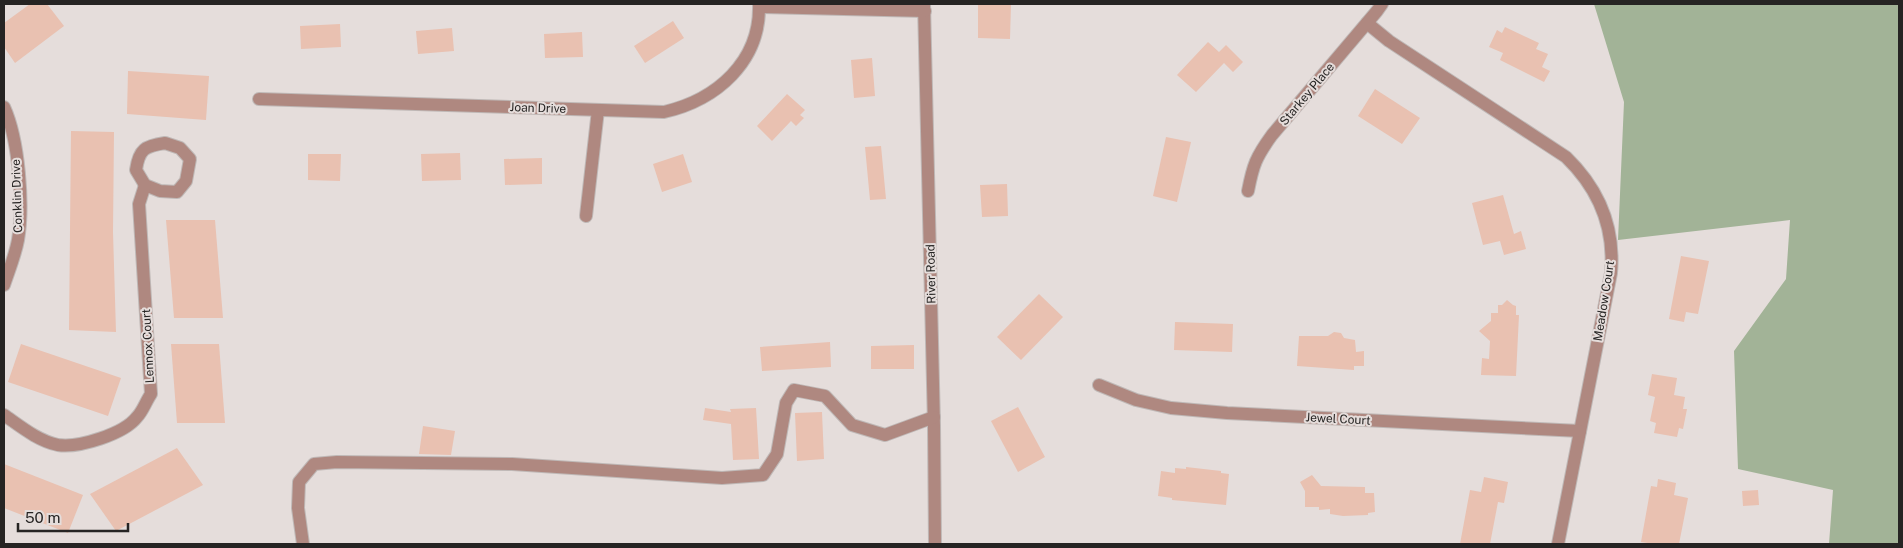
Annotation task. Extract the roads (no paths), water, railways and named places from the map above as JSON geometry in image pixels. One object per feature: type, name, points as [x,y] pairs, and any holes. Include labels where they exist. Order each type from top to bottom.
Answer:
[{"type":"street","name":"Starkey Place","points":[[1248,191],[1252,166],[1260,152],[1382,4]]},
{"type":"street","points":[[760,6],[924,7]]},
{"type":"street","name":"Joan Drive","points":[[259,99],[664,112],[683,108],[702,100],[718,88],[739,67],[749,50],[756,31],[760,6]]},
{"type":"street","name":"River Road","points":[[924,7],[934,417],[935,544]]},
{"type":"street","name":"Meadow Court","points":[[1367,23],[1389,41],[1566,157],[1587,178],[1597,196],[1608,224],[1612,264],[1558,544]]},
{"type":"street","name":"Conklin Drive","points":[[4,107],[14,139],[19,179],[20,219],[14,258],[4,285]]},
{"type":"street","points":[[586,216],[598,110]]},
{"type":"street","points":[[165,144],[180,148],[190,159],[186,181],[177,192],[160,191],[145,185],[136,170],[138,157],[149,146],[165,144]]},
{"type":"street","name":"Lennox Court","points":[[4,415],[37,437],[58,445],[83,445],[111,434],[136,418],[151,394],[150,356],[139,220],[139,204],[145,185]]},
{"type":"street","name":"Jewel Court","points":[[1099,385],[1145,402],[1171,408],[1209,412],[1580,431]]},
{"type":"street","points":[[303,544],[298,508],[299,482],[314,464],[337,462],[512,464],[722,478],[763,475],[776,454],[786,404],[794,390],[825,396],[852,425],[885,435],[917,425],[934,417]]}]
